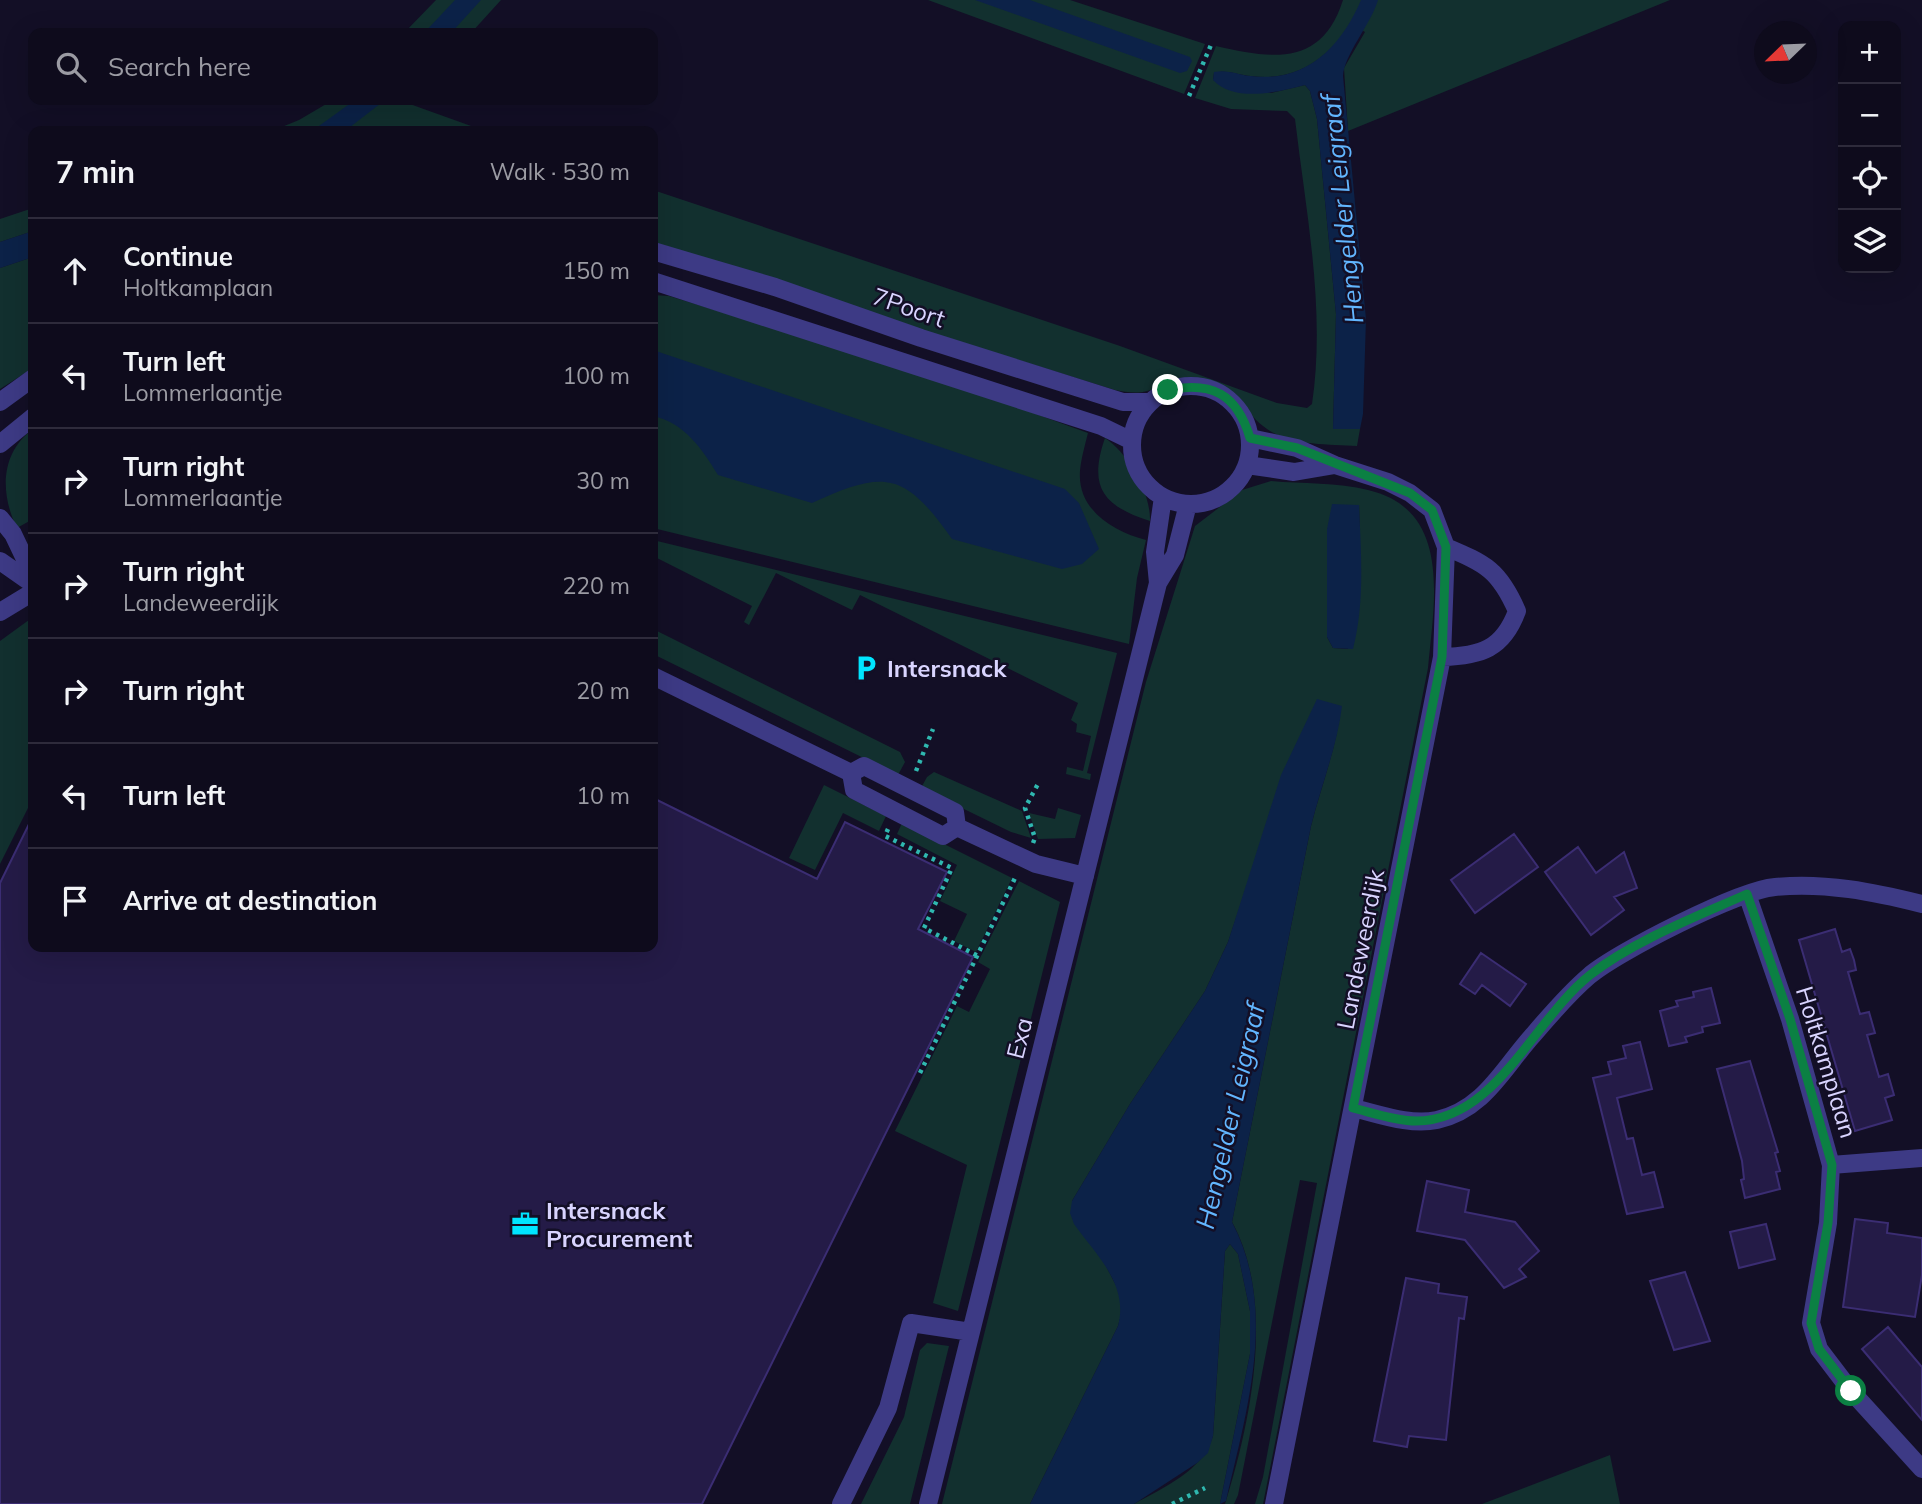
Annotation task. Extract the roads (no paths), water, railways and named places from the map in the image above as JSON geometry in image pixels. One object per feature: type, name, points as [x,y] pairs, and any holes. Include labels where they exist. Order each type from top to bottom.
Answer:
[{"type":"street","name":"7Poort","points":[[658,252],[775,286],[921,338],[1123,402],[1150,402]]},
{"type":"street","points":[[658,283],[1101,426],[1132,441]]},
{"type":"street","points":[[0,402],[28,382]]},
{"type":"street","points":[[1189,386],[1211,389],[1230,400],[1244,417],[1250,438],[1247,465],[1238,482],[1224,495],[1207,502],[1188,505],[1163,497],[1145,483],[1135,463],[1132,441],[1141,414],[1150,402],[1168,390],[1189,386]]},
{"type":"street","points":[[0,444],[28,421]]},
{"type":"street","name":"Landeweerdijk","points":[[1250,438],[1297,448],[1410,493],[1432,510],[1446,547],[1442,657],[1274,1504]]},
{"type":"street","name":"Landeweerdijk","points":[[1247,465],[1294,472],[1335,465]]},
{"type":"street","points":[[1158,583],[1154,552],[1163,497]]},
{"type":"street","points":[[1158,583],[1175,555],[1188,505]]},
{"type":"street","points":[[0,518],[13,534],[28,566]]},
{"type":"street","points":[[1442,657],[1471,656],[1497,644],[1511,628],[1517,611],[1505,584],[1486,564],[1446,547]]},
{"type":"street","points":[[0,561],[28,581]]},
{"type":"street","name":"Exa","points":[[928,1504],[1158,583]]},
{"type":"street","points":[[0,612],[28,595]]},
{"type":"street","points":[[658,678],[851,774]]},
{"type":"street","points":[[851,774],[864,766],[955,813],[957,827]]},
{"type":"street","points":[[851,774],[854,790],[943,836],[957,827]]},
{"type":"street","points":[[957,827],[1025,859],[1085,876]]},
{"type":"street","points":[[1353,1108],[1413,1122],[1436,1120],[1466,1108],[1490,1091],[1532,1035],[1590,975],[1663,932],[1747,894],[1772,887],[1815,884],[1886,895],[1922,904]]},
{"type":"street","name":"Holtkamplaan","points":[[1747,894],[1794,1032],[1832,1165],[1828,1223],[1811,1323],[1819,1349],[1851,1391],[1922,1469]]},
{"type":"street","points":[[1832,1165],[1922,1158]]},
{"type":"street","points":[[841,1504],[888,1408],[911,1323],[971,1332]]},
{"type":"water","points":[[455,0],[481,0],[456,28],[429,28]]},
{"type":"water","points":[[975,0],[1030,0],[1190,57],[1192,61],[1187,71],[1180,73]]},
{"type":"water","name":"Hengelder Leigraaf","points":[[1361,0],[1378,0],[1348,59],[1343,76],[1366,319],[1363,414],[1360,429],[1333,429],[1336,314],[1317,119],[1310,91],[1305,85],[1270,93],[1244,94],[1222,87],[1213,80],[1214,72],[1219,71],[1271,77],[1289,74],[1305,67],[1332,47],[1353,17]]},
{"type":"water","points":[[348,105],[379,105],[351,126],[319,126]]},
{"type":"water","points":[[28,233],[28,259],[0,268],[0,242]]},
{"type":"water","points":[[658,352],[1065,489],[1079,503],[1099,549],[1082,564],[1062,569],[952,539],[921,500],[892,483],[858,485],[812,503],[718,475],[692,438],[658,417]]},
{"type":"water","points":[[1332,504],[1359,505],[1361,595],[1353,649],[1333,648],[1327,637],[1327,529]]},
{"type":"water","name":"Hengelder Leigraaf","points":[[1317,699],[1342,706],[1333,751],[1311,826],[1232,1222],[1246,1255],[1256,1325],[1249,1395],[1226,1501],[1220,1504],[1250,1354],[1250,1311],[1238,1254],[1230,1244],[1225,1251],[1213,1436],[1208,1453],[1134,1504],[1030,1504],[1118,1326],[1119,1297],[1115,1284],[1074,1224],[1070,1213],[1072,1201],[1130,1104],[1205,991],[1228,942],[1281,775]]},
{"type":"place","name":"Intersnack","points":[[866,668]]},
{"type":"place","name":"Intersnack Procurement","points":[[525,1224]]}]
